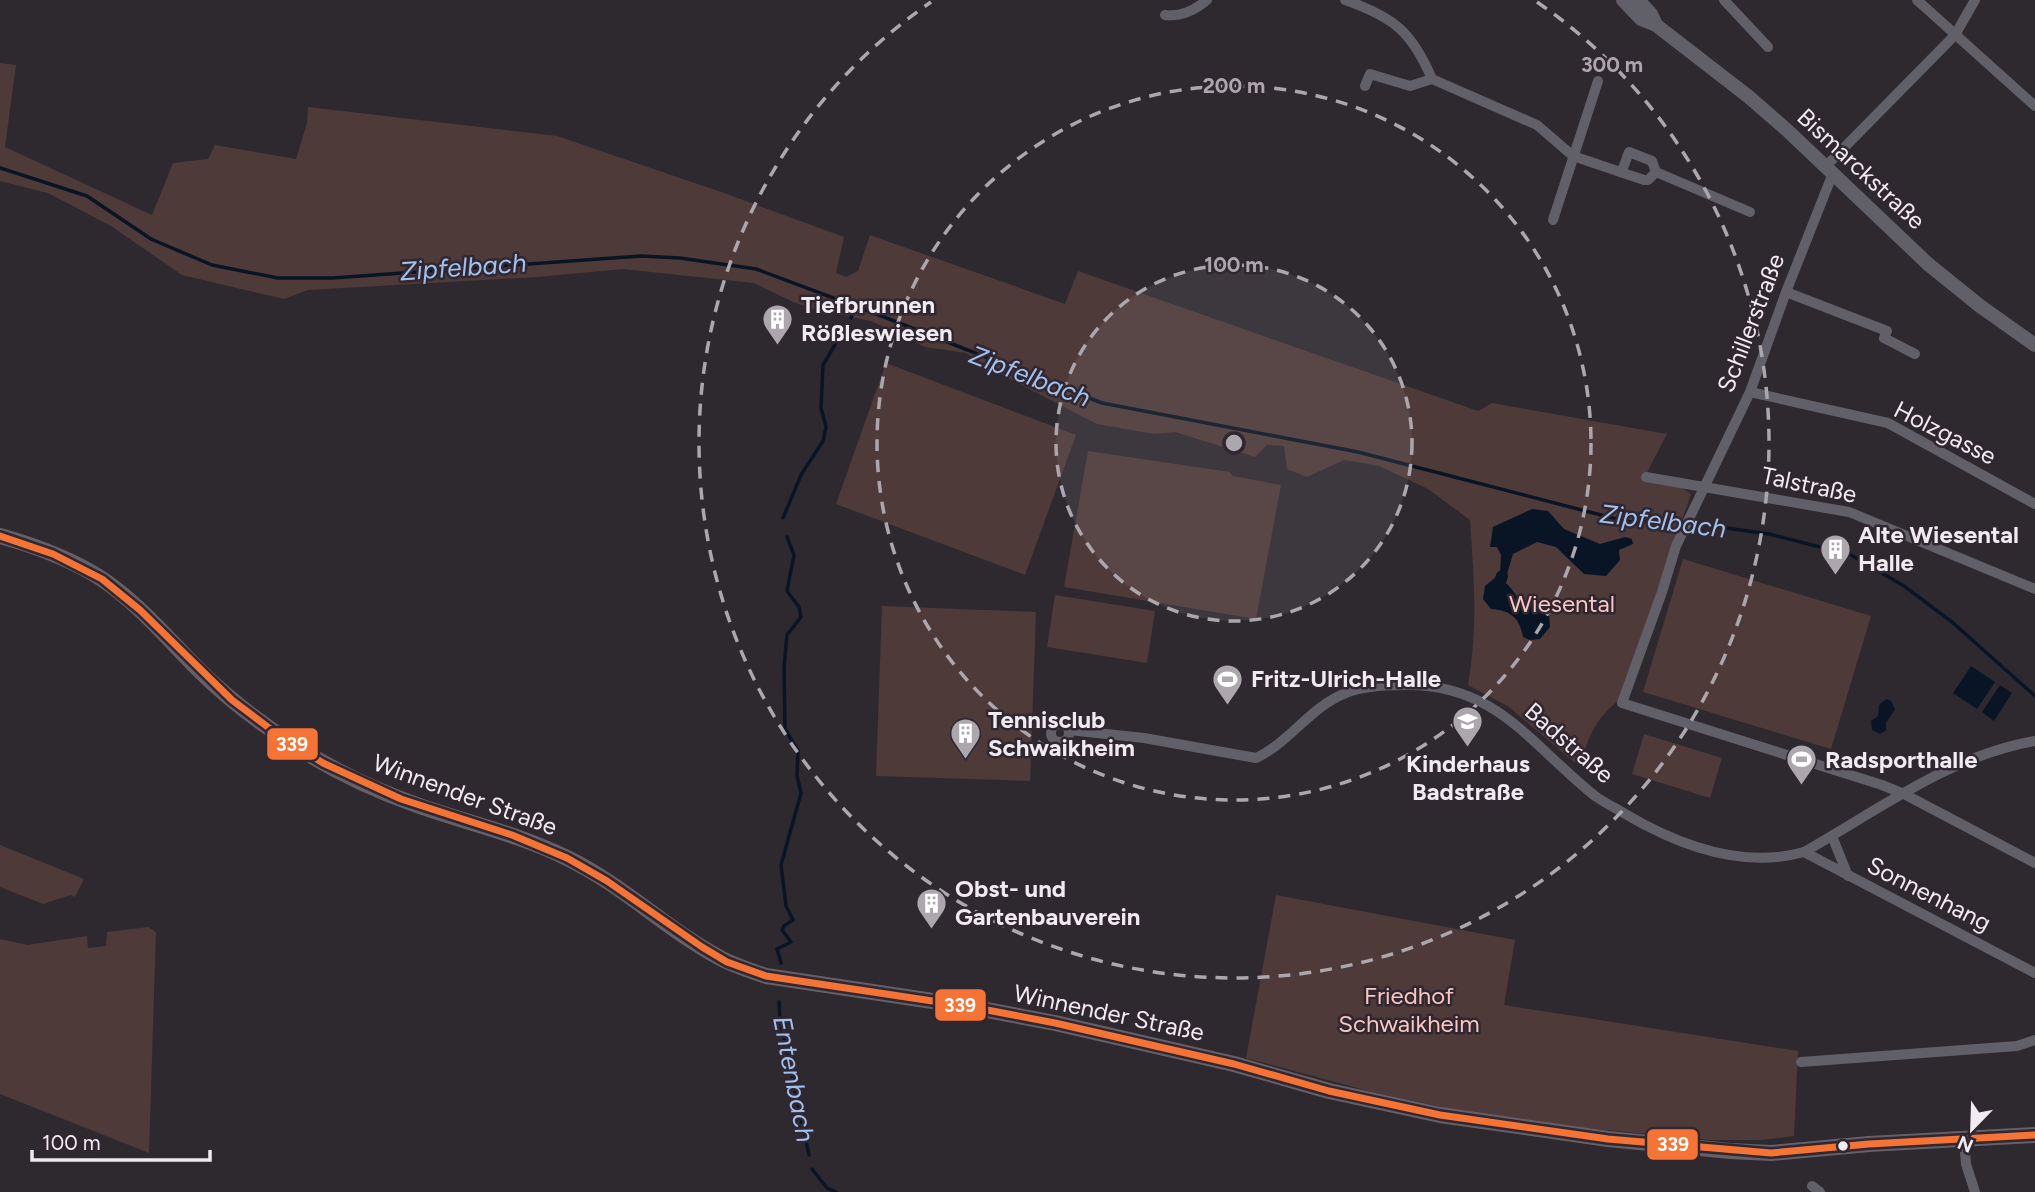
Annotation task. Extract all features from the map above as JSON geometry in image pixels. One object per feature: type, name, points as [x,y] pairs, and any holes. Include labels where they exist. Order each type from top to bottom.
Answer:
[{"type":"main road","name":"Winnender Straße","points":[[0,536],[51,552],[102,579],[142,611],[198,670],[232,699],[324,763],[415,805],[515,836],[570,859],[623,891],[703,948],[739,967],[766,976],[966,1006],[1045,1021],[1234,1064],[1329,1091],[1440,1115],[1608,1139],[1771,1153],[1964,1138],[2035,1136]]},
{"type":"street","points":[[1165,15],[1176,17],[1195,10],[1207,0]]},
{"type":"street","points":[[1345,0],[1373,9],[1406,32],[1422,54],[1432,79]]},
{"type":"street","name":"Bismarckstraße","points":[[1623,0],[1642,19],[1656,25],[1749,97],[1928,264],[1980,306],[2035,345]]},
{"type":"street","name":"Bismarckstraße","points":[[1638,0],[1651,13],[1656,25]]},
{"type":"street","points":[[1724,0],[1768,47]]},
{"type":"street","points":[[1917,0],[2035,106]]},
{"type":"street","name":"Schillerstraße","points":[[1904,794],[1869,780],[1622,703],[1676,546],[1750,392],[1829,169],[1955,35],[1975,0]]},
{"type":"street","points":[[1365,86],[1370,74],[1410,86],[1432,79],[1537,125],[1573,156],[1648,180],[1656,172]]},
{"type":"street","points":[[1553,220],[1598,81]]},
{"type":"street","points":[[1622,172],[1629,152],[1652,161],[1656,172],[1750,212]]},
{"type":"street","points":[[1786,292],[1886,331],[1884,338],[1915,354]]},
{"type":"street","name":"Holzgasse","points":[[1750,392],[1888,423],[2035,504]]},
{"type":"street","name":"Talstraße","points":[[1646,477],[1849,512],[2035,589]]},
{"type":"street","name":"Badstraße","points":[[1069,730],[1144,738],[1256,758],[1267,753],[1315,713],[1346,693],[1385,685],[1424,684],[1447,688],[1486,703],[1504,715],[1596,796],[1644,825],[1678,841],[1711,852],[1783,858],[1804,852],[1937,776],[1989,753],[2035,741]]},
{"type":"street","points":[[1904,794],[2035,863]]},
{"type":"street","points":[[1832,836],[1847,876]]},
{"type":"street","name":"Sonnenhang","points":[[1804,852],[2035,973]]},
{"type":"street","points":[[1801,1062],[2017,1046],[2035,1040]]},
{"type":"street","points":[[1964,1138],[1966,1164],[1975,1192]]},
{"type":"green space","name":"Wiesental","points":[[0,63],[16,65],[5,147],[152,215],[173,163],[208,159],[215,145],[296,159],[307,123],[308,107],[557,136],[844,237],[836,273],[846,277],[858,271],[870,235],[1065,304],[1078,271],[1478,411],[1492,403],[1667,434],[1643,480],[1680,487],[1691,494],[1621,698],[1596,726],[1582,760],[1574,762],[1509,707],[1468,685],[1474,622],[1470,520],[1428,489],[1379,466],[1344,460],[1307,477],[1287,469],[1284,446],[1267,445],[1255,457],[1175,432],[1154,434],[1097,424],[992,370],[966,353],[925,347],[871,321],[814,309],[754,283],[623,269],[538,277],[308,290],[284,299],[182,275],[111,226],[48,193],[0,181]]},
{"type":"green space","points":[[886,363],[1076,435],[1025,575],[836,504]]},
{"type":"green space","points":[[1088,451],[1230,472],[1233,476],[1281,485],[1256,619],[1064,587]]},
{"type":"green space","points":[[1683,559],[1871,616],[1831,749],[1643,692]]},
{"type":"green space","points":[[1055,595],[1155,611],[1147,663],[1047,647]]},
{"type":"green space","points":[[882,606],[1036,612],[1030,781],[876,776]]},
{"type":"green space","points":[[1644,734],[1722,758],[1710,798],[1632,774]]},
{"type":"green space","points":[[0,845],[84,879],[75,897],[71,895],[43,904],[0,887]]},
{"type":"green space","name":"Friedhof Schwaikheim","points":[[1276,895],[1515,940],[1504,1005],[1798,1051],[1794,1136],[1762,1140],[1709,1140],[1504,1120],[1376,1093],[1246,1058]]},
{"type":"green space","points":[[148,927],[156,932],[149,1153],[0,1094],[0,939],[27,945],[87,936],[88,948],[106,946],[107,932]]},
{"type":"water","points":[[1532,509],[1548,511],[1564,529],[1600,544],[1625,537],[1632,539],[1633,544],[1619,550],[1620,560],[1606,576],[1584,574],[1556,547],[1537,542],[1513,554],[1506,577],[1500,574],[1501,555],[1497,547],[1490,547],[1493,527]]},
{"type":"water","points":[[1496,577],[1504,581],[1525,603],[1543,607],[1549,615],[1550,627],[1540,639],[1530,640],[1523,637],[1513,616],[1491,609],[1483,599],[1485,586]]},
{"type":"water","points":[[1971,666],[1995,682],[1977,709],[1953,693]]},
{"type":"water","points":[[2000,685],[2012,693],[1994,721],[1982,712]]},
{"type":"water","points":[[1886,699],[1891,701],[1895,709],[1886,723],[1886,730],[1880,734],[1872,730],[1871,721],[1878,716],[1879,705]]},
{"type":"waterway","name":"Zipfelbach","points":[[0,168],[87,196],[151,239],[212,265],[278,278],[333,278],[641,256],[680,258],[756,269],[1102,403],[1358,452],[1628,522],[1670,520],[1769,534],[1851,555],[1904,586],[1952,622],[2035,696]]},
{"type":"waterway","name":"Entenbach","points":[[851,318],[854,307]]},
{"type":"waterway","name":"Entenbach","points":[[783,518],[801,475],[823,441],[826,427],[821,408],[823,365],[839,338],[847,331]]},
{"type":"waterway","name":"Entenbach","points":[[781,963],[777,949],[791,942],[782,930],[793,920],[786,906],[781,865],[801,793],[797,776],[798,751],[785,729],[784,667],[787,635],[801,617],[799,607],[787,591],[794,555],[787,537]]},
{"type":"waterway","name":"Entenbach","points":[[779,1002],[780,1020],[809,1155]]},
{"type":"waterway","name":"Entenbach","points":[[812,1169],[827,1188],[836,1192]]},
{"type":"transit line","name":"339","points":[[0,536],[53,554],[102,579],[140,610],[232,700],[281,737],[323,763],[401,799],[512,835],[567,858],[607,881],[727,962],[766,976],[966,1006],[1055,1023],[1234,1064],[1329,1091],[1440,1115],[1608,1139],[1771,1153],[1869,1144],[2035,1135]]},
{"type":"place","name":"Tiefbrunnen Rößleswiesen","points":[[778,346]]},
{"type":"place","name":"Alte Wiesental Halle","points":[[1835,576]]},
{"type":"place","name":"Fritz-Ulrich-Halle","points":[[1228,706]]},
{"type":"place","name":"Kinderhaus Badstraße","points":[[1468,749]]},
{"type":"place","name":"Tennisclub Schwaikheim","points":[[965,761]]},
{"type":"place","name":"Radsporthalle","points":[[1802,787]]},
{"type":"place","name":"Obst- und Gartenbauverein","points":[[932,930]]}]
